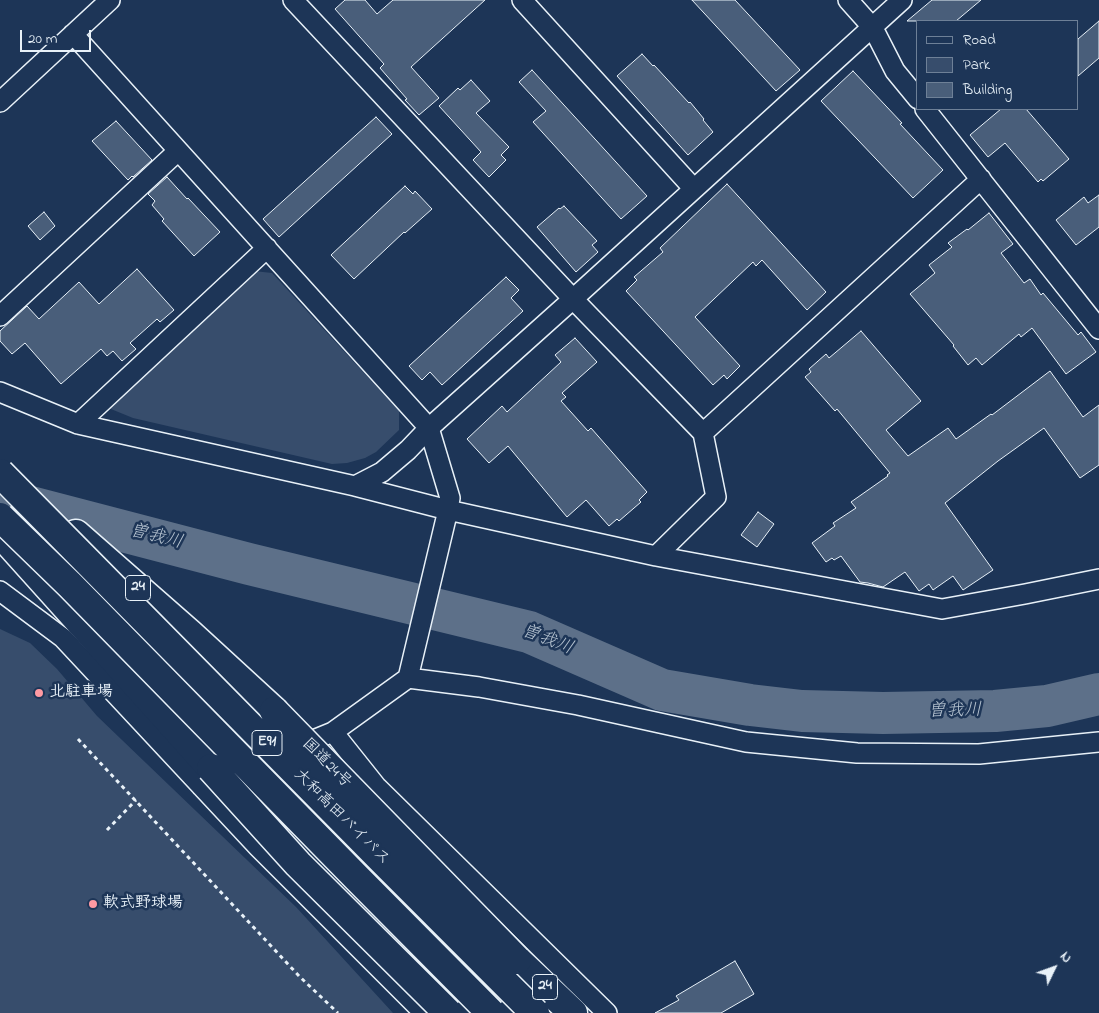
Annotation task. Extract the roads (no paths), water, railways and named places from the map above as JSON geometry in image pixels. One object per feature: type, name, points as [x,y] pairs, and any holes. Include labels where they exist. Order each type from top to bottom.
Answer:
[{"type":"highway","name":"国道24号","points":[[0,467],[274,710],[517,960],[573,1013]]},
{"type":"highway","name":"大和高田バイパス","points":[[0,473],[535,1013]]},
{"type":"highway","name":"大和高田バイパス","points":[[0,517],[491,1013]]},
{"type":"highway","points":[[0,532],[298,864],[448,1013]]},
{"type":"street","points":[[0,102],[110,0]]},
{"type":"street","points":[[293,0],[574,299],[704,433],[716,497],[656,556]]},
{"type":"street","points":[[522,0],[694,189]]},
{"type":"street","points":[[848,0],[873,28],[895,71],[916,97]]},
{"type":"street","points":[[355,486],[382,472],[408,450],[429,428],[574,299],[902,0]]},
{"type":"street","points":[[73,34],[429,428],[450,498],[409,673],[333,732],[201,786]]},
{"type":"street","points":[[926,110],[1099,329]]},
{"type":"street","points":[[0,316],[178,151]]},
{"type":"street","points":[[704,433],[981,179]]},
{"type":"street","points":[[78,424],[267,248]]},
{"type":"street","points":[[0,392],[78,424],[355,486],[446,517],[942,609],[1099,579]]},
{"type":"street","points":[[0,591],[63,638],[258,847],[424,1013]]},
{"type":"street","points":[[409,673],[479,688],[578,705],[746,742],[857,753],[979,754],[1099,742]]},
{"type":"street","points":[[333,732],[376,786],[607,1013]]},
{"type":"waterway","name":"曽我川","points":[[0,499],[249,564],[529,632],[662,690],[750,705],[802,711],[883,713],[995,711],[1047,706],[1099,694]]},
{"type":"place","name":"北駐車場","points":[[39,693]]},
{"type":"place","name":"軟式野球場","points":[[93,904]]}]
